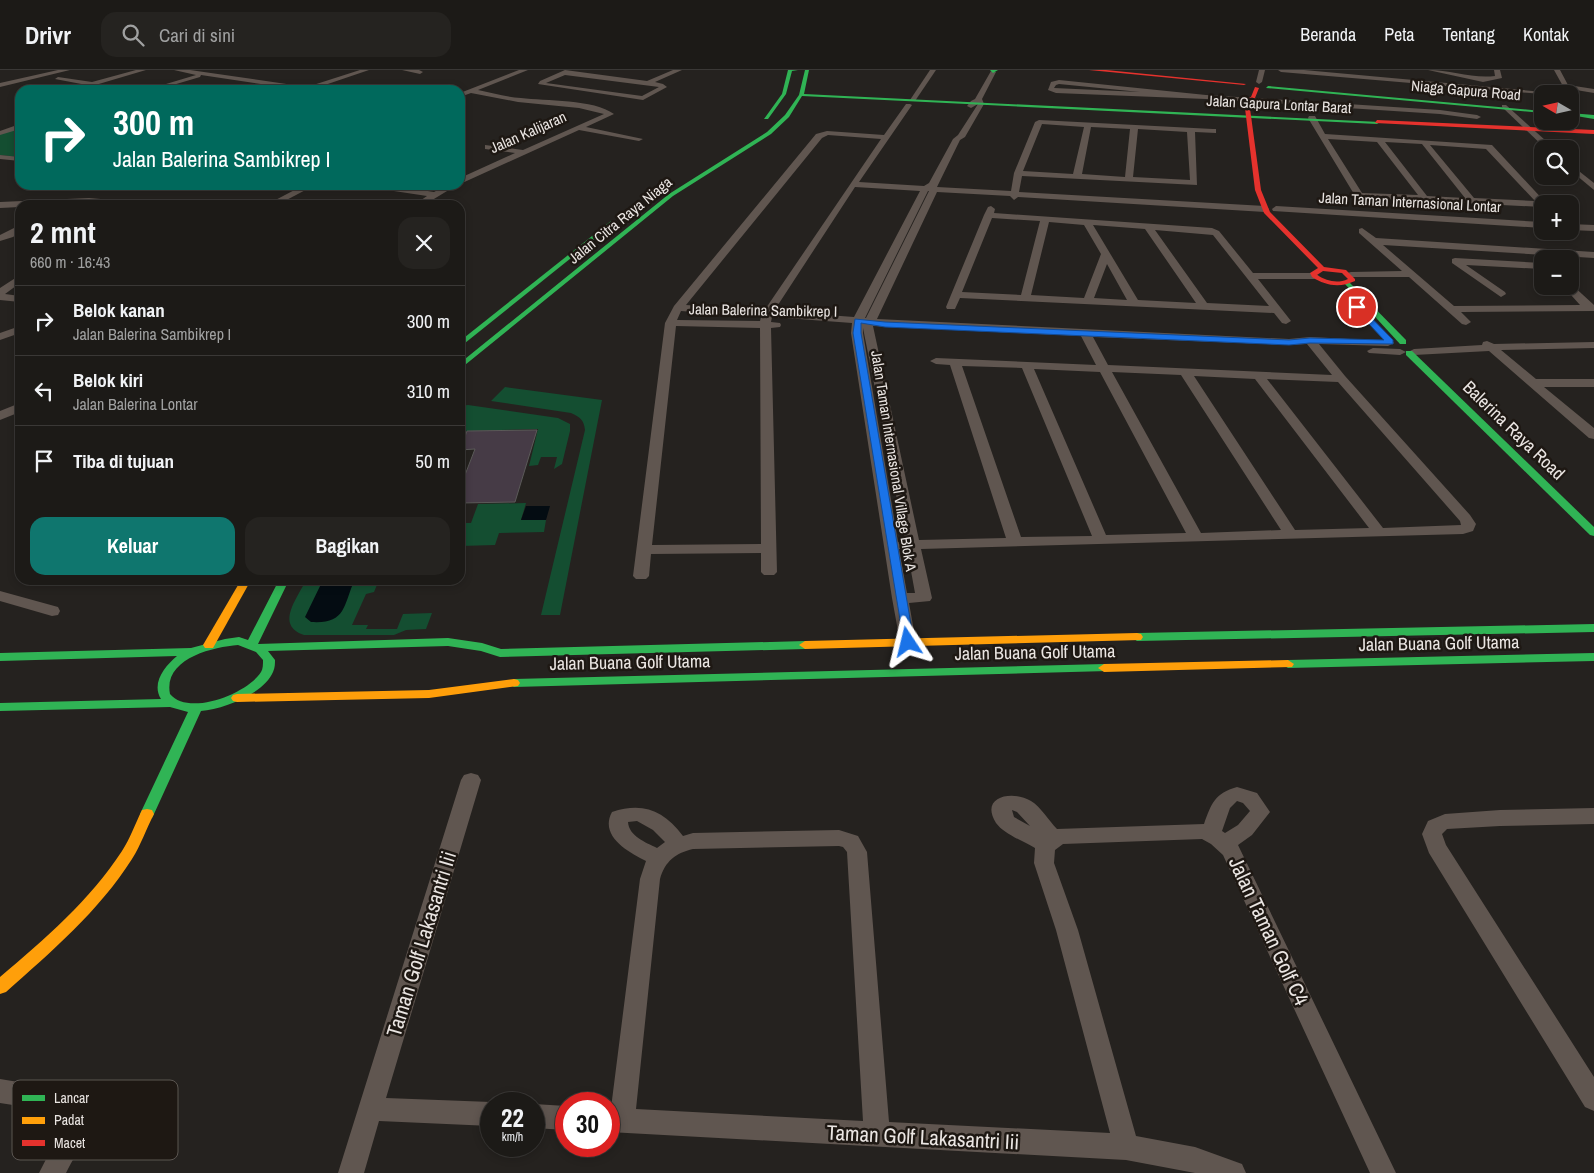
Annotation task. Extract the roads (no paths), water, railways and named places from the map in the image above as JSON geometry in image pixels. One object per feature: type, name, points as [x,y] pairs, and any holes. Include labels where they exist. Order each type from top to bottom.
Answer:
[{"type":"street","points":[[1,85],[64,70]]},
{"type":"street","points":[[88,85],[143,70]]},
{"type":"street","points":[[177,70],[276,85]]},
{"type":"street","points":[[166,85],[220,70]]},
{"type":"street","points":[[322,85],[366,70]]},
{"type":"street","points":[[404,70],[420,72]]},
{"type":"street","points":[[465,93],[525,70]]},
{"type":"street","points":[[648,83],[680,70]]},
{"type":"street","points":[[790,70],[796,70]]},
{"type":"street","name":"Jalan Citra Raya Niaga","points":[[660,188],[752,131],[778,104],[784,94],[790,70]]},
{"type":"street","name":"Jalan Citra Raya Niaga","points":[[465,363],[552,293],[645,214],[671,195],[769,133],[787,116],[801,95],[806,70]]},
{"type":"street","points":[[769,572],[766,320],[852,184],[933,70]]},
{"type":"street","points":[[1090,70],[1244,83]]},
{"type":"street","points":[[1112,70],[1244,83]]},
{"type":"street","points":[[1262,70],[1254,116],[1258,190],[1323,271]]},
{"type":"street","points":[[1281,70],[1534,92]]},
{"type":"street","points":[[1431,70],[1489,80],[1499,78],[1497,70]]},
{"type":"street","points":[[1556,70],[1566,87],[1594,91]]},
{"type":"street","points":[[567,71],[664,87],[643,98],[540,84],[567,71]]},
{"type":"street","points":[[863,323],[930,188],[957,139],[962,137],[974,102],[994,71]]},
{"type":"street","points":[[608,78],[621,73]]},
{"type":"street","points":[[57,82],[68,85]]},
{"type":"street","name":"Niaga Gapura Road","points":[[1244,83],[1258,91],[1534,110]]},
{"type":"street","points":[[1,85],[15,88]]},
{"type":"street","points":[[1047,90],[1206,97],[1258,91],[1477,117]]},
{"type":"street","points":[[471,91],[518,100],[590,109],[610,114]]},
{"type":"street","name":"Jalan Gapura Lontar Barat","points":[[801,95],[910,103],[974,102],[1594,133]]},
{"type":"street","points":[[1579,95],[1594,96]]},
{"type":"street","points":[[1505,107],[1541,140]]},
{"type":"street","name":"Jalan Kalijaran","points":[[465,178],[610,114]]},
{"type":"street","points":[[1579,114],[1594,116]]},
{"type":"street","points":[[1254,116],[1264,145]]},
{"type":"street","points":[[1313,119],[1371,215]]},
{"type":"street","points":[[1014,195],[1018,173],[1038,123],[1213,131]]},
{"type":"street","points":[[1077,176],[1088,124]]},
{"type":"street","points":[[1129,179],[1134,127]]},
{"type":"street","points":[[0,132],[15,128]]},
{"type":"street","points":[[578,128],[639,139]]},
{"type":"street","points":[[1018,173],[1194,183],[1192,130]]},
{"type":"street","points":[[752,131],[769,133]]},
{"type":"street","points":[[641,576],[670,323],[678,308],[819,136],[831,133],[885,137]]},
{"type":"street","points":[[1323,136],[1487,146],[1534,195]]},
{"type":"street","points":[[1379,139],[1424,198]]},
{"type":"street","points":[[1424,142],[1472,201]]},
{"type":"street","points":[[488,147],[522,152]]},
{"type":"street","points":[[0,157],[15,158]]},
{"type":"street","points":[[1579,174],[1594,187]]},
{"type":"street","name":"Jalan Taman Internasional Lontar","points":[[852,184],[1195,206],[1272,206],[1423,220]]},
{"type":"street","points":[[1192,188],[1195,206]]},
{"type":"street","points":[[280,200],[301,190]]},
{"type":"street","points":[[404,190],[435,195]]},
{"type":"street","points":[[426,200],[444,190]]},
{"type":"street","points":[[1258,190],[1272,206]]},
{"type":"street","points":[[1358,194],[1534,204]]},
{"type":"street","points":[[0,205],[15,204]]},
{"type":"street","name":"Jalan Taman Internasional Lontar","points":[[1272,206],[1423,220],[1534,227]]},
{"type":"street","points":[[951,307],[990,212],[1045,219],[1204,229],[1214,232],[1286,321]]},
{"type":"street","name":"Jalan Citra Raya Niaga","points":[[465,340],[624,213]]},
{"type":"street","points":[[1025,298],[1045,219]]},
{"type":"street","points":[[1086,222],[1134,303]]},
{"type":"street","points":[[1148,226],[1203,306]]},
{"type":"street","points":[[1579,229],[1594,228]]},
{"type":"street","points":[[1579,230],[1594,232]]},
{"type":"street","points":[[1362,231],[1466,322]]},
{"type":"street","points":[[0,238],[15,232]]},
{"type":"street","points":[[1372,241],[1594,255]]},
{"type":"street","points":[[1088,301],[1106,253]]},
{"type":"street","points":[[1519,309],[1455,261],[1534,265]]},
{"type":"street","points":[[1480,261],[1501,294]]},
{"type":"street","points":[[1323,271],[1321,280],[1334,283],[1349,279],[1410,274]]},
{"type":"street","points":[[1251,276],[1323,271],[1349,279]]},
{"type":"street","name":"Balerina Raya Road","points":[[1349,279],[1406,348],[1594,533]]},
{"type":"street","points":[[0,295],[15,282]]},
{"type":"street","points":[[1334,283],[1389,343],[1406,348]]},
{"type":"street","points":[[529,290],[552,293]]},
{"type":"street","points":[[0,295],[15,298]]},
{"type":"street","points":[[957,295],[1278,310]]},
{"type":"street","points":[[1578,295],[1592,308]]},
{"type":"street","name":"Jalan Balerina Sambikrep I","points":[[678,308],[766,320]]},
{"type":"street","points":[[1451,309],[1592,308]]},
{"type":"street","name":"Jalan Balerina Sambikrep I","points":[[670,323],[766,320],[863,323],[1406,348],[1594,345]]},
{"type":"street","name":"Jalan Taman Internasional Village Blok A","points":[[863,323],[889,426],[924,598],[900,598]]},
{"type":"street","name":"Jalan Taman Internasional Village Blok A","points":[[863,323],[872,428],[908,642]]},
{"type":"street","points":[[0,337],[15,331]]},
{"type":"street","points":[[1085,333],[1196,538]]},
{"type":"street","name":"Jalan Balerina Sambikrep I","points":[[1313,344],[1389,343]]},
{"type":"street","points":[[892,546],[1463,530],[1468,528],[1469,524],[1341,379],[1313,344]]},
{"type":"street","points":[[1494,346],[1533,383],[1594,435]]},
{"type":"street","points":[[936,361],[1341,379]]},
{"type":"street","points":[[955,362],[1015,542]]},
{"type":"street","points":[[1026,365],[1101,540]]},
{"type":"street","points":[[1185,372],[1291,535]]},
{"type":"street","points":[[1258,375],[1379,532]]},
{"type":"street","points":[[1533,383],[1594,383]]},
{"type":"street","points":[[0,416],[15,409]]},
{"type":"street","points":[[872,428],[889,426]]},
{"type":"street","points":[[645,550],[770,548]]},
{"type":"street","points":[[209,645],[243,585]]},
{"type":"street","points":[[0,706],[169,703],[196,709],[217,705],[237,698],[261,681],[267,671],[269,662],[267,654],[256,645],[282,585]]},
{"type":"street","points":[[0,596],[52,611]]},
{"type":"street","name":"Jalan Buana Golf Utama","points":[[191,652],[209,645],[239,641],[256,645],[448,642],[482,647],[500,653],[908,642],[1594,628]]},
{"type":"street","points":[[0,657],[191,652]]},
{"type":"street","points":[[169,703],[163,696],[161,688],[163,678],[169,669],[191,652]]},
{"type":"street","points":[[495,676],[500,653]]},
{"type":"street","name":"Jalan Buana Golf Utama","points":[[237,698],[429,694],[495,676],[1594,656]]},
{"type":"street","points":[[0,987],[41,952],[104,888],[128,853],[196,709]]},
{"type":"street","name":"Taman Golf Lakasantri Iii","points":[[351,1173],[471,780]]},
{"type":"street","points":[[658,858],[629,842],[617,824],[619,817],[636,812],[647,816],[668,830],[678,844]]},
{"type":"street","points":[[1594,816],[1500,818],[1445,822],[1435,826],[1432,834],[1436,847],[1594,1099]]},
{"type":"street","name":"Jalan Taman Golf C4","points":[[1126,1147],[1067,930],[1044,863],[1043,854],[1050,842],[1062,836],[1191,831],[1218,838],[1231,850],[1383,1173]]},
{"type":"street","points":[[620,1092],[650,879],[652,868],[658,858],[666,850],[678,844],[693,842],[839,838],[851,841],[855,845],[877,1135]]},
{"type":"street","points":[[370,1109],[480,1114]]},
{"type":"street","name":"Taman Golf Lakasantri Iii","points":[[620,1120],[1126,1147],[1196,1160],[1233,1173]]},
{"type":"street","points":[[52,1173],[59,1160]]}]
